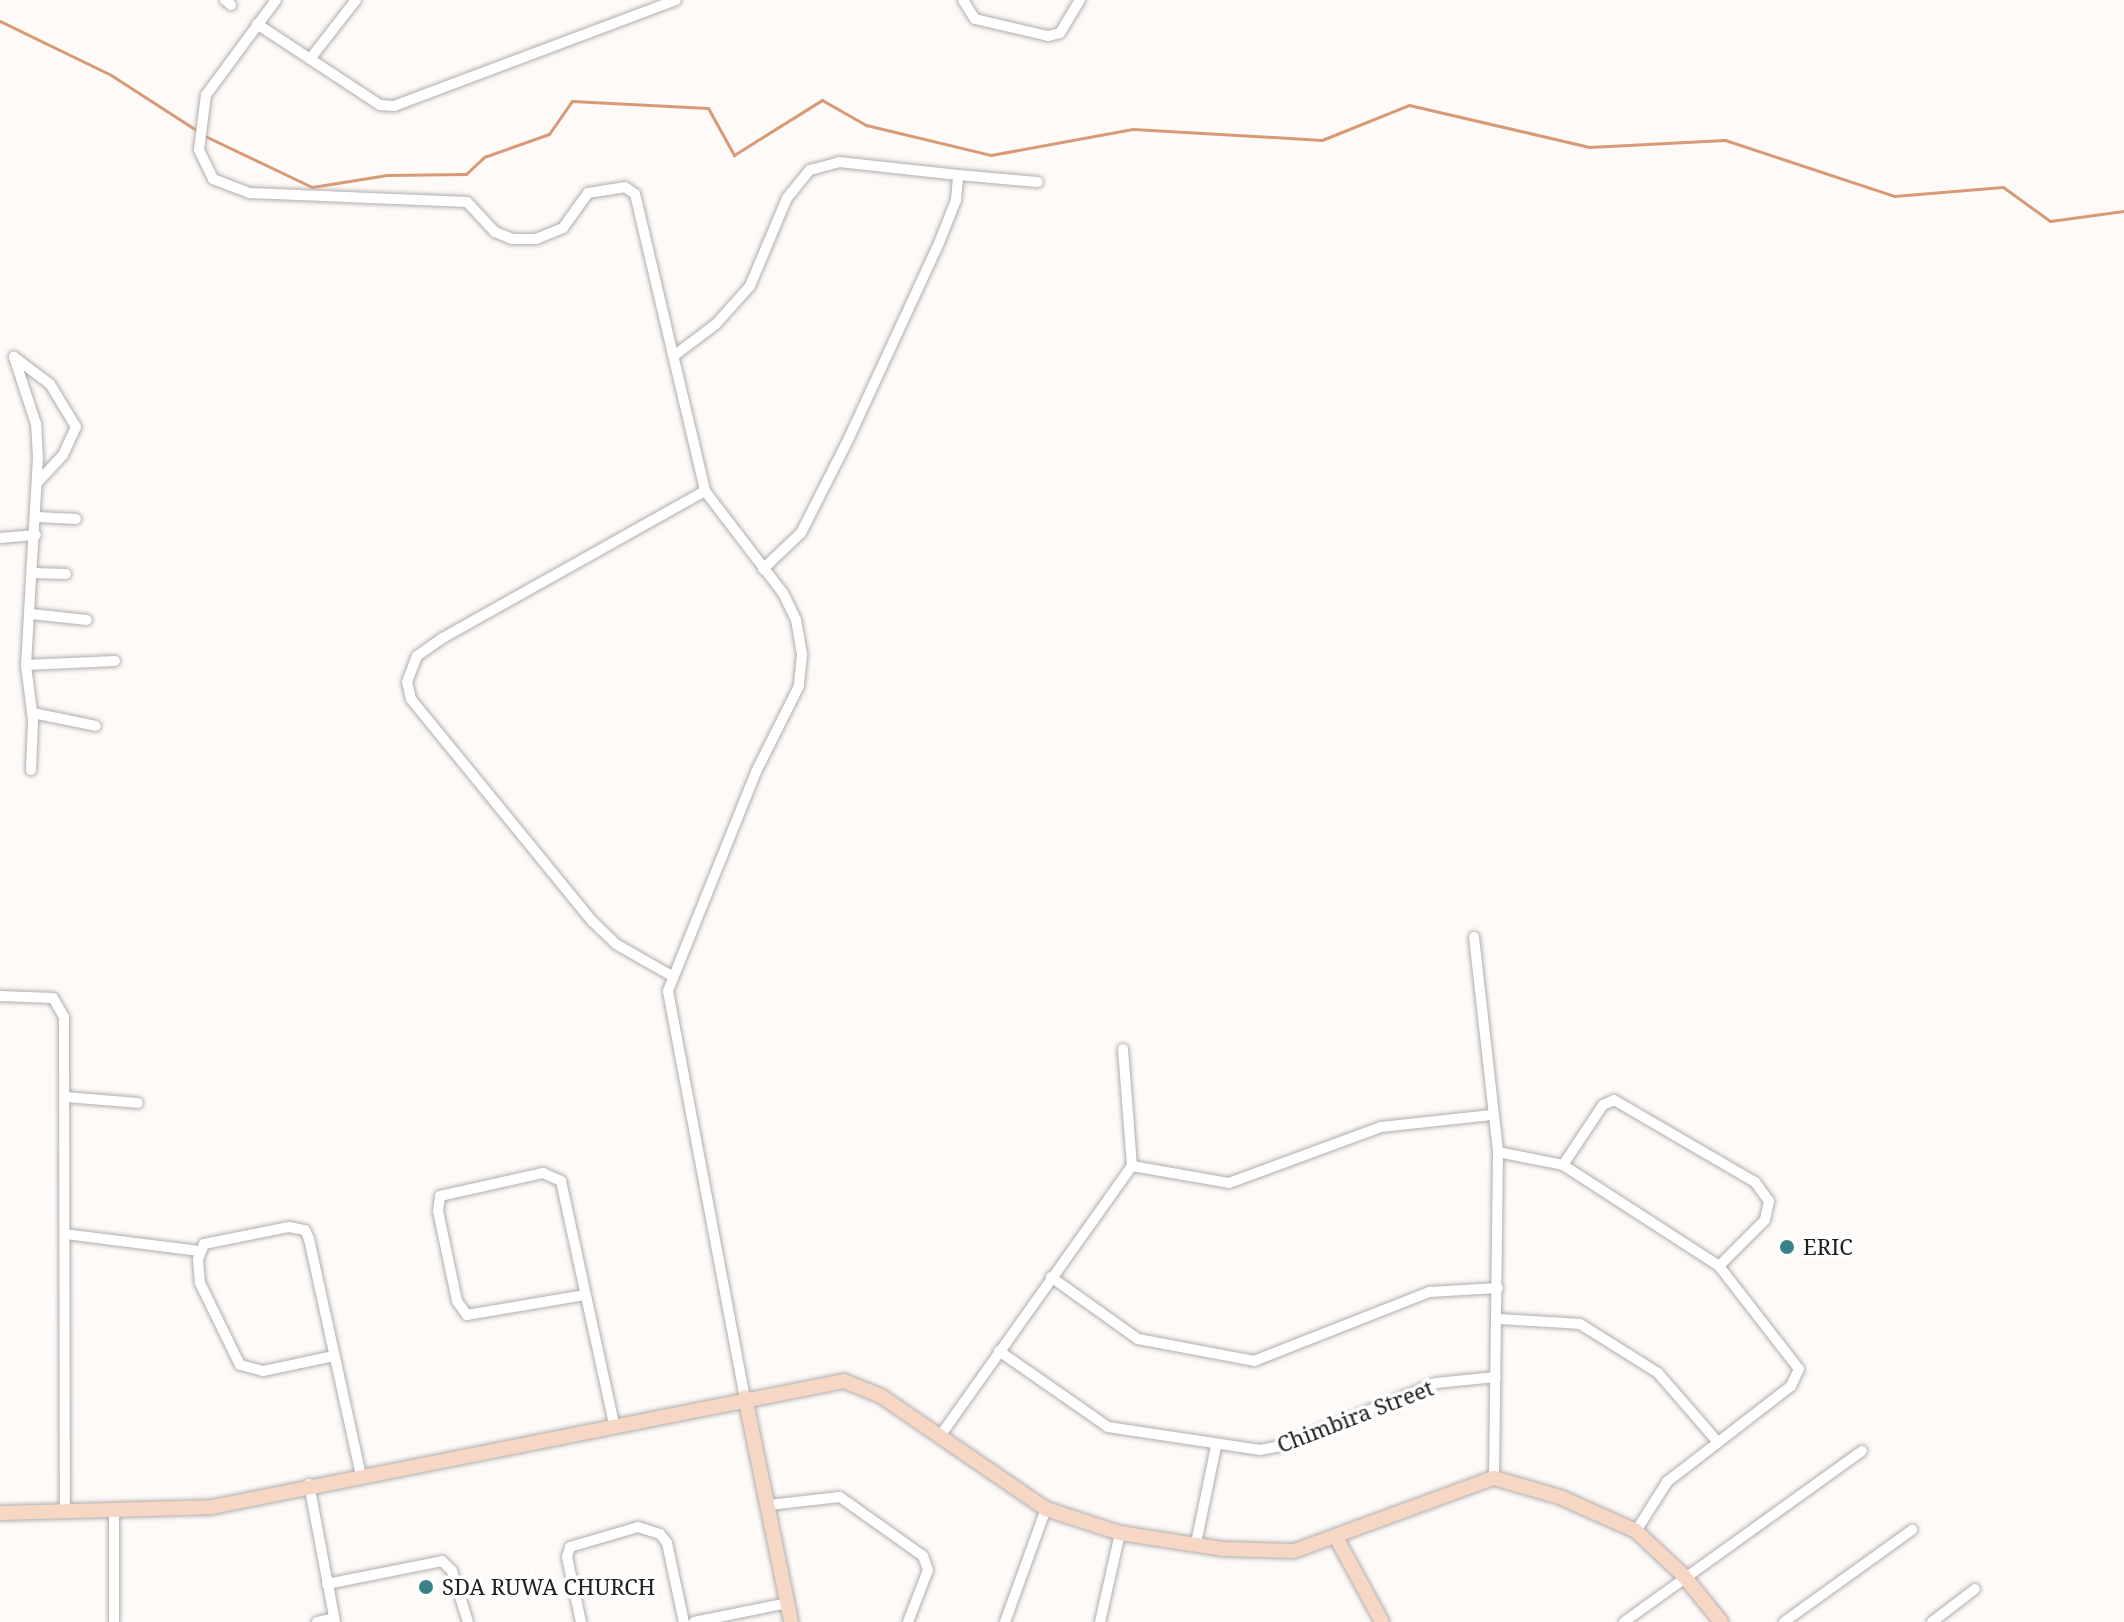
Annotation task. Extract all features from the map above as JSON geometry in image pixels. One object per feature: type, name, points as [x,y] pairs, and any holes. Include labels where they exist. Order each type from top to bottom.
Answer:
[{"type":"street","points":[[276,0],[211,86],[202,108],[199,150],[213,179],[250,193],[467,202],[495,232],[512,239],[536,239],[563,228],[588,193],[625,187],[635,194],[705,491],[763,569],[796,620],[802,655],[799,686],[756,772],[672,976],[668,1009],[791,1622]]},
{"type":"street","points":[[310,59],[356,0]]},
{"type":"street","points":[[257,24],[380,105],[394,106],[676,0]]},
{"type":"street","points":[[963,0],[975,19],[1048,36],[1060,33],[1080,0]]},
{"type":"street","points":[[675,355],[716,324],[750,286],[787,198],[810,170],[839,162],[1038,182]]},
{"type":"street","points":[[763,569],[801,533],[848,440],[939,243],[956,200],[958,175]]},
{"type":"street","points":[[31,770],[33,713],[26,665],[37,517],[36,424],[14,357],[50,384],[76,427],[63,455],[38,482]]},
{"type":"street","points":[[672,976],[616,944],[592,921],[411,699],[407,682],[417,656],[441,639],[705,491]]},
{"type":"street","points":[[37,517],[76,519]]},
{"type":"street","points":[[0,538],[36,535]]},
{"type":"street","points":[[34,573],[66,574]]},
{"type":"street","points":[[31,614],[87,620]]},
{"type":"street","points":[[26,665],[115,661]]},
{"type":"street","points":[[33,713],[96,726]]},
{"type":"street","points":[[1474,937],[1491,1115],[1498,1152],[1499,1319],[1494,1478]]},
{"type":"street","points":[[0,996],[44,995],[62,1008],[65,1097],[65,1513]]},
{"type":"street","points":[[940,1436],[1132,1166],[1123,1049]]},
{"type":"street","points":[[65,1097],[138,1103]]},
{"type":"street","points":[[1563,1165],[1603,1105],[1614,1100],[1755,1182],[1769,1201],[1765,1220],[1719,1266]]},
{"type":"street","points":[[1132,1166],[1229,1183],[1381,1127],[1491,1115]]},
{"type":"street","points":[[1498,1152],[1563,1165],[1719,1266],[1799,1369],[1791,1386],[1667,1482],[1636,1531]]},
{"type":"street","points":[[585,1295],[467,1315],[457,1301],[438,1211],[440,1196],[543,1173],[556,1175],[565,1190],[614,1425]]},
{"type":"street","points":[[65,1234],[200,1251],[212,1241],[289,1227],[305,1230],[361,1475]]},
{"type":"street","points":[[200,1251],[200,1283],[240,1365],[263,1371],[334,1356]]},
{"type":"street","points":[[1051,1277],[1138,1339],[1254,1361],[1429,1292],[1498,1288]]},
{"type":"street","points":[[1499,1319],[1580,1324],[1658,1373],[1717,1441]]},
{"type":"street","name":"Chimbira Street","points":[[999,1351],[1108,1427],[1216,1446],[1272,1450],[1436,1383],[1496,1377]]},
{"type":"street","points":[[0,1513],[188,1511],[823,1382],[857,1383],[1046,1509],[1120,1533],[1273,1553],[1337,1539],[1494,1478],[1560,1497],[1636,1531],[1684,1576],[1721,1622]]},
{"type":"street","points":[[1196,1543],[1216,1446]]},
{"type":"street","points":[[1624,1622],[1862,1451]]},
{"type":"street","points":[[309,1484],[334,1620],[317,1622]]},
{"type":"street","points":[[769,1505],[840,1497],[923,1556],[928,1570],[908,1622]]},
{"type":"street","points":[[1005,1622],[1046,1509]]},
{"type":"street","points":[[114,1513],[114,1622]]},
{"type":"street","points":[[581,1622],[567,1557],[570,1547],[638,1527],[660,1534],[667,1543],[684,1622]]},
{"type":"street","points":[[1784,1622],[1912,1530]]},
{"type":"street","points":[[1100,1622],[1120,1533]]},
{"type":"street","points":[[1337,1539],[1382,1622]]},
{"type":"street","points":[[327,1584],[442,1561],[452,1571],[468,1622]]},
{"type":"street","points":[[1932,1622],[1975,1589]]},
{"type":"street","points":[[694,1622],[787,1603]]},
{"type":"waterway","points":[[0,21],[111,75],[199,132]]},
{"type":"waterway","points":[[205,136],[312,187],[387,175],[466,174],[484,157],[549,134],[572,101],[708,108],[734,155],[822,100],[866,125],[991,155],[1133,129],[1322,140],[1409,105],[1589,147],[1725,140],[1894,196],[2003,187],[2050,221],[2124,211]]},
{"type":"place","name":"ERIC","points":[[1787,1247]]},
{"type":"place","name":"SDA RUWA CHURCH","points":[[426,1587]]}]
